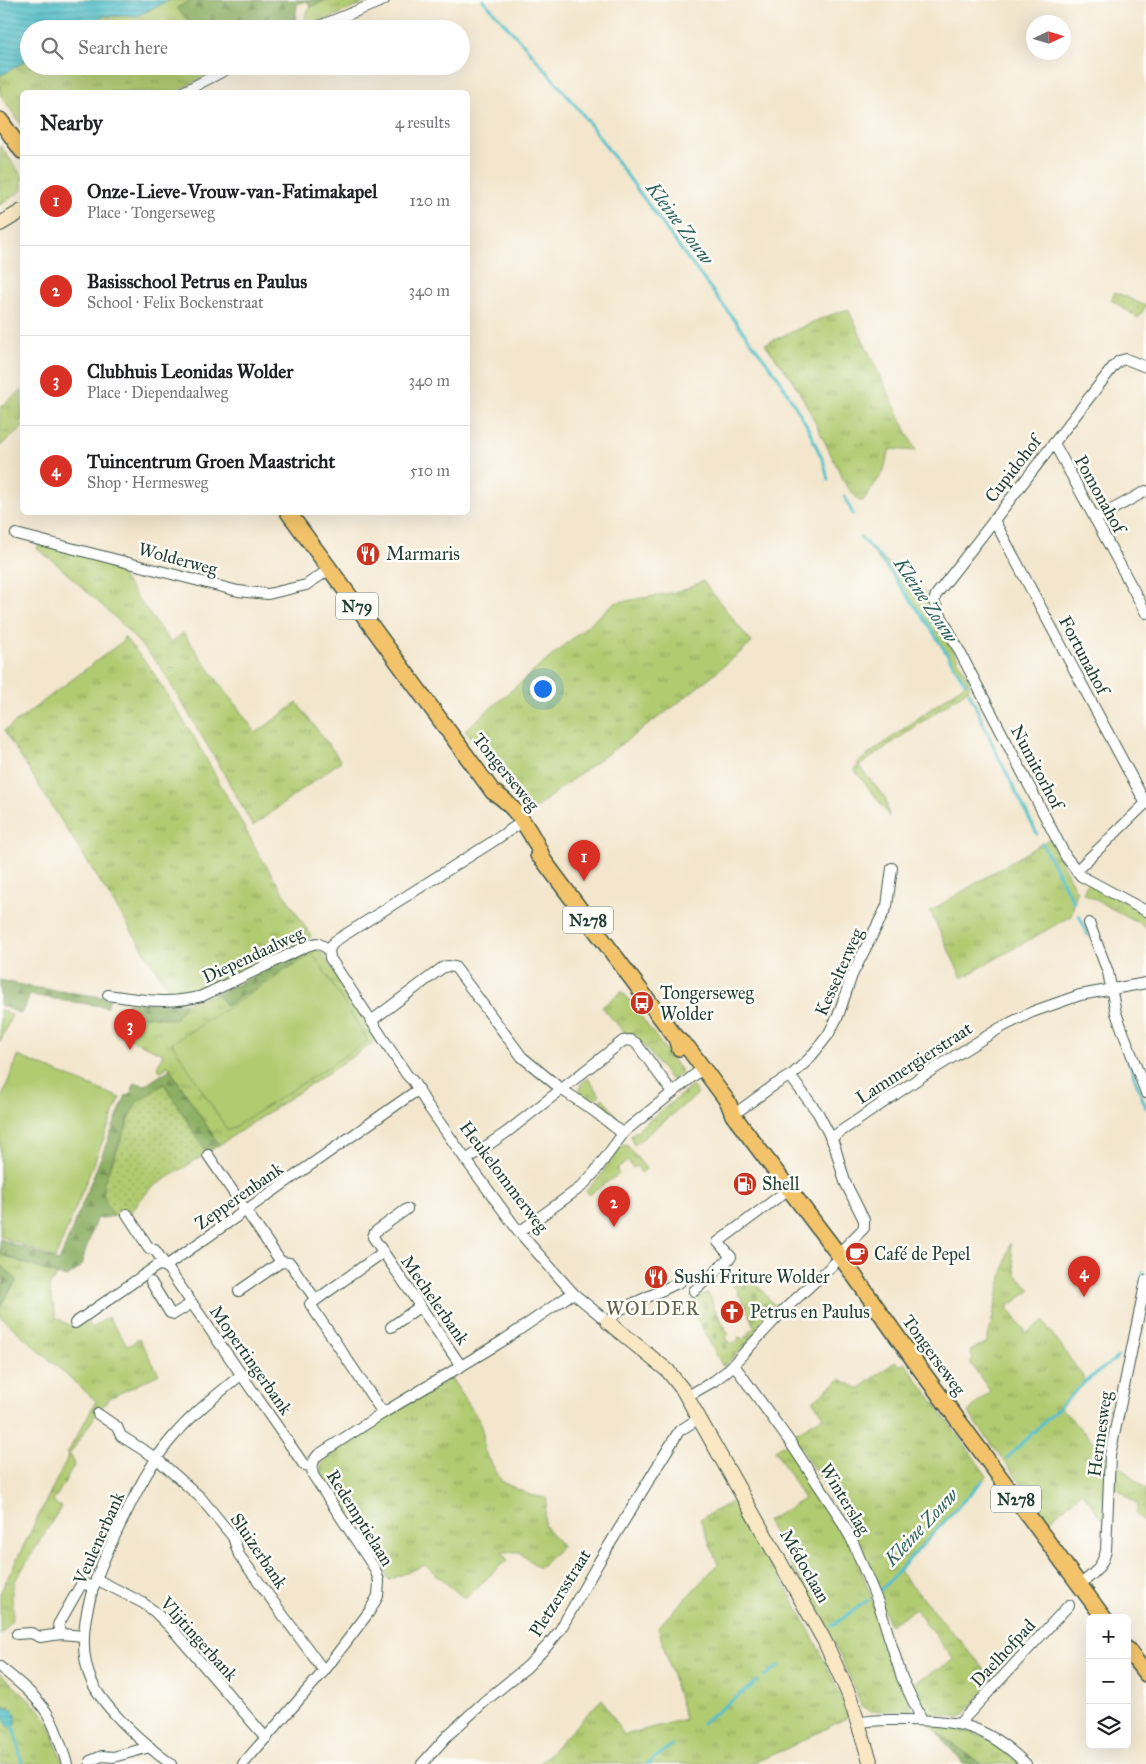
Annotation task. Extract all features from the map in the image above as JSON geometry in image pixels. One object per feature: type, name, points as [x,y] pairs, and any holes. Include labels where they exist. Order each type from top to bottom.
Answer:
[{"type":"main road","points":[[0,120],[20,148]]},
{"type":"main road","name":"N79","points":[[290,515],[416,686]]},
{"type":"main road","name":"Tongerseweg","points":[[416,686],[493,792],[495,802],[518,825],[528,847],[544,861],[676,1038],[682,1053],[700,1070],[721,1107],[734,1115],[1101,1614]]},
{"type":"main road","points":[[1131,1654],[1146,1674]]},
{"type":"street","points":[[334,20],[384,0]]},
{"type":"street","points":[[186,90],[215,75]]},
{"type":"street","points":[[0,224],[20,212]]},
{"type":"street","name":"Cupidohof","points":[[934,605],[936,595],[1113,367],[1126,358],[1146,367]]},
{"type":"street","name":"Pomonahof","points":[[1054,443],[1146,613]]},
{"type":"street","points":[[1095,519],[1146,491]]},
{"type":"street","name":"Fortunahof","points":[[994,520],[1146,804]]},
{"type":"street","name":"Wolderweg","points":[[16,534],[238,591],[268,594],[306,585],[330,569]]},
{"type":"street","name":"Numitorhof","points":[[934,605],[1066,857],[1076,871],[1086,879],[1146,911]]},
{"type":"street","points":[[1076,871],[1146,804]]},
{"type":"street","name":"Diependaalweg","points":[[108,995],[171,1002],[194,998],[202,996],[308,946],[317,943],[329,949],[334,941],[518,825]]},
{"type":"street","name":"Kesselterweg","points":[[734,1115],[773,1086],[790,1076],[809,1059],[833,1027],[852,975],[887,906],[892,868]]},
{"type":"street","points":[[1089,923],[1108,972],[1124,1036],[1146,1093]]},
{"type":"street","name":"Heukelommerweg","points":[[329,949],[330,958],[407,1076],[419,1089],[428,1106],[519,1232],[573,1293],[668,1371],[686,1397]]},
{"type":"street","points":[[371,1021],[442,968],[447,966],[456,967],[518,1053],[561,1089],[622,1133]]},
{"type":"street","name":"Lammergierstraat","points":[[831,1138],[908,1085],[1000,1028],[1032,1012],[1066,999],[1146,983]]},
{"type":"street","points":[[466,1160],[507,1132],[623,1041],[630,1040],[636,1043],[672,1092]]},
{"type":"street","points":[[519,1232],[581,1187],[594,1173],[622,1133],[700,1070]]},
{"type":"street","points":[[686,1397],[714,1381],[734,1364],[785,1309],[836,1262],[841,1251],[864,1230],[865,1222],[845,1182],[831,1138],[818,1113],[790,1076]]},
{"type":"street","name":"Zepperenbank","points":[[75,1323],[158,1265],[166,1266],[419,1089]]},
{"type":"street","points":[[208,1155],[281,1262]]},
{"type":"street","points":[[694,1291],[731,1257],[718,1242],[789,1189]]},
{"type":"street","name":"Mechelerbank","points":[[407,1209],[373,1233],[373,1239],[461,1366]]},
{"type":"street","name":"Mopertingerbank","points":[[127,1214],[149,1248],[155,1250],[304,1465],[312,1466]]},
{"type":"street","name":"Mechelerbank","points":[[316,1300],[382,1253]]},
{"type":"street","points":[[239,1291],[281,1262],[290,1263],[316,1300],[310,1304],[383,1412]]},
{"type":"street","name":"Hermesweg","points":[[1080,1584],[1094,1574],[1104,1558],[1107,1536],[1111,1445],[1146,1280]]},
{"type":"street","points":[[151,1282],[170,1313],[174,1314],[192,1303]]},
{"type":"street","points":[[608,1322],[619,1310],[680,1282]]},
{"type":"street","name":"Redemptielaan","points":[[243,1764],[324,1671],[373,1607],[378,1596],[379,1581],[375,1569],[313,1475],[312,1466],[318,1455],[383,1412],[461,1366],[573,1293]]},
{"type":"street","points":[[391,1327],[419,1307]]},
{"type":"street","name":"Winterslag","points":[[734,1364],[790,1442],[837,1513],[852,1540],[873,1587],[902,1678],[922,1720]]},
{"type":"street","name":"Veulenerbank","points":[[171,1764],[119,1718],[95,1688],[86,1663],[84,1636],[94,1583],[114,1534],[156,1458],[194,1415],[242,1374]]},
{"type":"street","name":"Médoclaan","points":[[686,1397],[824,1640],[843,1680],[859,1723],[870,1764]]},
{"type":"street","points":[[98,1414],[117,1427],[121,1436],[156,1458]]},
{"type":"street","name":"Pletzersstraat","points":[[422,1764],[448,1735],[535,1659],[548,1645],[560,1630],[600,1560],[679,1431],[698,1419]]},
{"type":"street","name":"Sluizerbank","points":[[156,1458],[200,1497],[233,1537],[239,1555],[324,1671]]},
{"type":"street","points":[[60,1634],[58,1625],[82,1583],[94,1583]]},
{"type":"street","name":"Vlijtingerbank","points":[[94,1583],[143,1603],[156,1612],[266,1738]]},
{"type":"street","name":"Daelhofpad","points":[[960,1723],[1069,1605]]},
{"type":"street","points":[[18,1634],[31,1634],[40,1637],[60,1634],[84,1636]]},
{"type":"street","points":[[0,1666],[45,1710],[54,1727],[67,1764]]},
{"type":"street","points":[[859,1723],[922,1720],[960,1723],[980,1730],[994,1738],[1012,1750],[1026,1764]]},
{"type":"street","points":[[90,1760],[102,1756],[113,1757],[150,1747]]},
{"type":"green space","points":[[170,0],[193,0],[177,8],[188,20],[97,20],[104,16],[137,16]]},
{"type":"green space","points":[[193,0],[326,0],[310,7],[307,1],[297,4],[296,18],[289,20],[188,20],[176,8]]},
{"type":"green space","points":[[326,0],[371,0],[325,20],[306,20],[306,14],[312,6]]},
{"type":"green space","points":[[20,64],[20,75],[206,75],[180,90],[20,90],[20,123],[0,94],[0,76]]},
{"type":"green space","points":[[0,145],[20,173],[20,191],[0,205]]},
{"type":"green space","points":[[1115,292],[1146,306],[1138,318],[1111,300]]},
{"type":"green space","points":[[848,309],[916,451],[890,449],[883,473],[863,501],[859,501],[846,485],[805,402],[791,378],[765,344],[820,319]]},
{"type":"green space","points":[[20,392],[20,430],[0,446],[0,407]]},
{"type":"green space","points":[[39,544],[112,563],[171,643],[183,633],[256,733],[297,703],[341,761],[253,826],[160,666],[119,621],[51,559],[37,549]]},
{"type":"green space","points":[[869,547],[928,594],[927,601],[969,680],[969,689],[859,766],[857,763],[966,683],[917,608]]},
{"type":"green space","points":[[703,581],[752,643],[673,707],[575,777],[527,815],[465,730],[614,603],[666,594],[686,589]]},
{"type":"green space","points":[[124,637],[149,666],[194,737],[260,856],[311,936],[307,941],[198,994],[175,999],[4,731],[123,641]]},
{"type":"green space","points":[[859,766],[886,799],[889,817],[854,769]]},
{"type":"green space","points":[[1049,839],[1077,892],[1071,916],[962,978],[930,911]]},
{"type":"green space","points":[[1088,882],[1146,913],[1146,927],[1083,893]]},
{"type":"green space","points":[[313,948],[319,949],[379,1039],[219,1145],[168,1066],[161,1071],[157,1068],[163,1054],[121,1035],[128,1014],[175,1019],[184,1003],[217,994],[226,1006],[304,952]]},
{"type":"green space","points":[[304,952],[304,957],[226,1006],[217,994]]},
{"type":"green space","points":[[313,954],[368,1041],[228,1131],[172,1043]]},
{"type":"green space","points":[[0,980],[31,987],[110,998],[107,1007],[30,995],[21,1014],[0,1005]]},
{"type":"green space","points":[[622,991],[681,1071],[673,1079],[670,1079],[638,1038],[635,1035],[625,1033],[602,1007]]},
{"type":"green space","points":[[127,1003],[184,1003],[183,1008],[175,1019],[128,1014],[121,1010]]},
{"type":"green space","points":[[0,1009],[12,1015],[0,1042]]},
{"type":"green space","points":[[18,1056],[120,1098],[55,1259],[0,1236],[0,1102]]},
{"type":"green space","points":[[170,1069],[219,1145],[207,1153],[164,1084],[136,1103],[104,1182],[112,1213],[115,1216],[96,1219],[80,1268],[67,1277],[0,1254],[0,1239],[59,1262],[126,1095],[129,1096],[135,1083],[146,1085]]},
{"type":"green space","points":[[588,1078],[600,1095],[591,1102],[580,1090],[581,1084]]},
{"type":"green space","points":[[164,1084],[207,1153],[150,1189],[129,1214],[126,1210],[116,1217],[106,1201],[104,1182],[136,1103]]},
{"type":"green space","points":[[691,1087],[698,1094],[634,1145],[631,1135]]},
{"type":"green space","points":[[603,1098],[621,1123],[594,1104]]},
{"type":"green space","points":[[627,1145],[646,1169],[641,1173],[637,1166],[633,1168],[628,1161],[616,1170],[619,1174],[589,1195],[586,1191],[605,1171],[621,1146]]},
{"type":"green space","points":[[1010,1243],[1016,1274],[1031,1290],[1007,1307],[1027,1333],[1043,1321],[1086,1381],[1060,1407],[1107,1458],[1105,1523],[1082,1492],[1049,1521],[968,1412],[990,1391],[970,1362],[973,1358],[970,1351],[987,1342]]},
{"type":"green space","points":[[0,1254],[57,1275],[49,1287],[56,1317],[77,1328],[87,1321],[92,1328],[108,1317],[128,1346],[139,1339],[159,1374],[110,1398],[97,1413],[69,1455],[67,1454],[96,1401],[0,1316],[0,1306],[17,1280],[0,1264]]},
{"type":"green space","points":[[0,1264],[17,1280],[0,1306],[0,1288],[4,1281],[0,1277]]},
{"type":"green space","points":[[750,1276],[780,1312],[723,1367],[688,1302],[708,1293],[713,1307],[729,1334],[726,1337],[730,1344],[739,1340],[738,1337],[743,1340],[747,1336],[749,1337],[750,1331],[755,1328],[754,1322],[743,1304],[742,1298],[738,1295],[737,1289],[733,1286]]},
{"type":"green space","points":[[896,1361],[900,1366],[905,1363],[987,1476],[899,1571],[995,1681],[961,1717],[921,1713],[910,1688],[911,1685],[954,1660],[915,1609],[890,1625],[838,1505],[792,1435],[824,1416],[813,1401],[840,1379],[859,1389]]},
{"type":"green space","points":[[451,1378],[478,1418],[483,1433],[484,1450],[502,1482],[530,1495],[547,1498],[544,1525],[562,1546],[539,1568],[519,1552],[502,1552],[508,1561],[501,1565],[465,1599],[425,1565],[389,1580],[382,1562],[387,1558],[356,1512],[350,1515],[322,1476],[320,1468],[324,1459],[382,1420]]},
{"type":"green space","points":[[788,1442],[851,1543],[913,1711],[871,1711],[861,1706],[830,1635],[767,1521],[804,1499],[775,1450]]},
{"type":"green space","points":[[69,1455],[72,1457],[74,1466],[53,1502],[61,1507],[15,1581],[12,1596],[13,1614],[7,1627],[0,1635],[0,1593]]},
{"type":"green space","points":[[1115,1462],[1146,1488],[1146,1525],[1136,1514],[1138,1505],[1110,1482],[1112,1464]]},
{"type":"green space","points":[[735,1500],[811,1633],[837,1688],[848,1717],[784,1750],[750,1764],[539,1764],[602,1699],[624,1735],[685,1719],[658,1627],[718,1564],[700,1519]]},
{"type":"green space","points":[[0,1673],[39,1709],[48,1721],[63,1764],[0,1764]]},
{"type":"green space","points":[[930,1724],[949,1726],[985,1737],[1021,1764],[981,1764],[938,1733]]},
{"type":"green space","points":[[938,1733],[981,1764],[963,1764]]},
{"type":"water","points":[[0,0],[170,0],[137,16],[104,16],[97,20],[20,20],[20,64],[0,76]]},
{"type":"water","points":[[2,1708],[12,1709],[16,1715],[16,1723],[11,1728],[5,1722],[3,1716]]},
{"type":"waterway","name":"Kleine Zouw","points":[[483,0],[581,112],[685,255],[778,377],[807,426],[824,463],[828,480]]},
{"type":"waterway","name":"Kleine Zouw","points":[[844,496],[853,514]]},
{"type":"waterway","name":"Kleine Zouw","points":[[860,537],[879,556],[928,624],[965,683]]},
{"type":"waterway","name":"Kleine Zouw","points":[[969,692],[1037,834]]},
{"type":"waterway","name":"Kleine Zouw","points":[[1042,843],[1074,903]]},
{"type":"waterway","name":"Kleine Zouw","points":[[1079,915],[1088,935]]},
{"type":"waterway","name":"Kleine Zouw","points":[[1108,1006],[1146,1108]]},
{"type":"waterway","name":"Kleine Zouw","points":[[1141,1281],[1143,1272]]},
{"type":"waterway","name":"Kleine Zouw","points":[[1007,1458],[1085,1382],[1118,1357]]},
{"type":"waterway","name":"Kleine Zouw","points":[[880,1591],[982,1481]]},
{"type":"waterway","name":"Kleine Zouw","points":[[832,1626],[868,1600]]},
{"type":"waterway","name":"Kleine Zouw","points":[[764,1676],[780,1666]]},
{"type":"waterway","name":"Kleine Zouw","points":[[702,1723],[758,1681]]},
{"type":"waterway","points":[[13,1723],[22,1764]]},
{"type":"waterway","name":"Kleine Zouw","points":[[647,1764],[672,1745]]},
{"type":"place","name":"Marmaris","points":[[368,554]]},
{"type":"place","name":"Onze-Lieve-Vrouw-van-Fatimakapel","points":[[584,881]]},
{"type":"place","name":"Tongerseweg Wolder","points":[[642,1003]]},
{"type":"place","name":"Clubhuis Leonidas Wolder","points":[[130,1050]]},
{"type":"place","name":"Shell","points":[[745,1184]]},
{"type":"place","name":"Basisschool Petrus en Paulus","points":[[614,1227]]},
{"type":"place","name":"Café de Pepel","points":[[857,1254]]},
{"type":"place","name":"Sushi Friture Wolder","points":[[656,1277]]},
{"type":"place","name":"Tuincentrum Groen Maastricht","points":[[1084,1297]]},
{"type":"place","name":"Petrus en Paulus","points":[[732,1312]]},
{"type":"district","name":"WOLDER","points":[[653,1308]]}]
